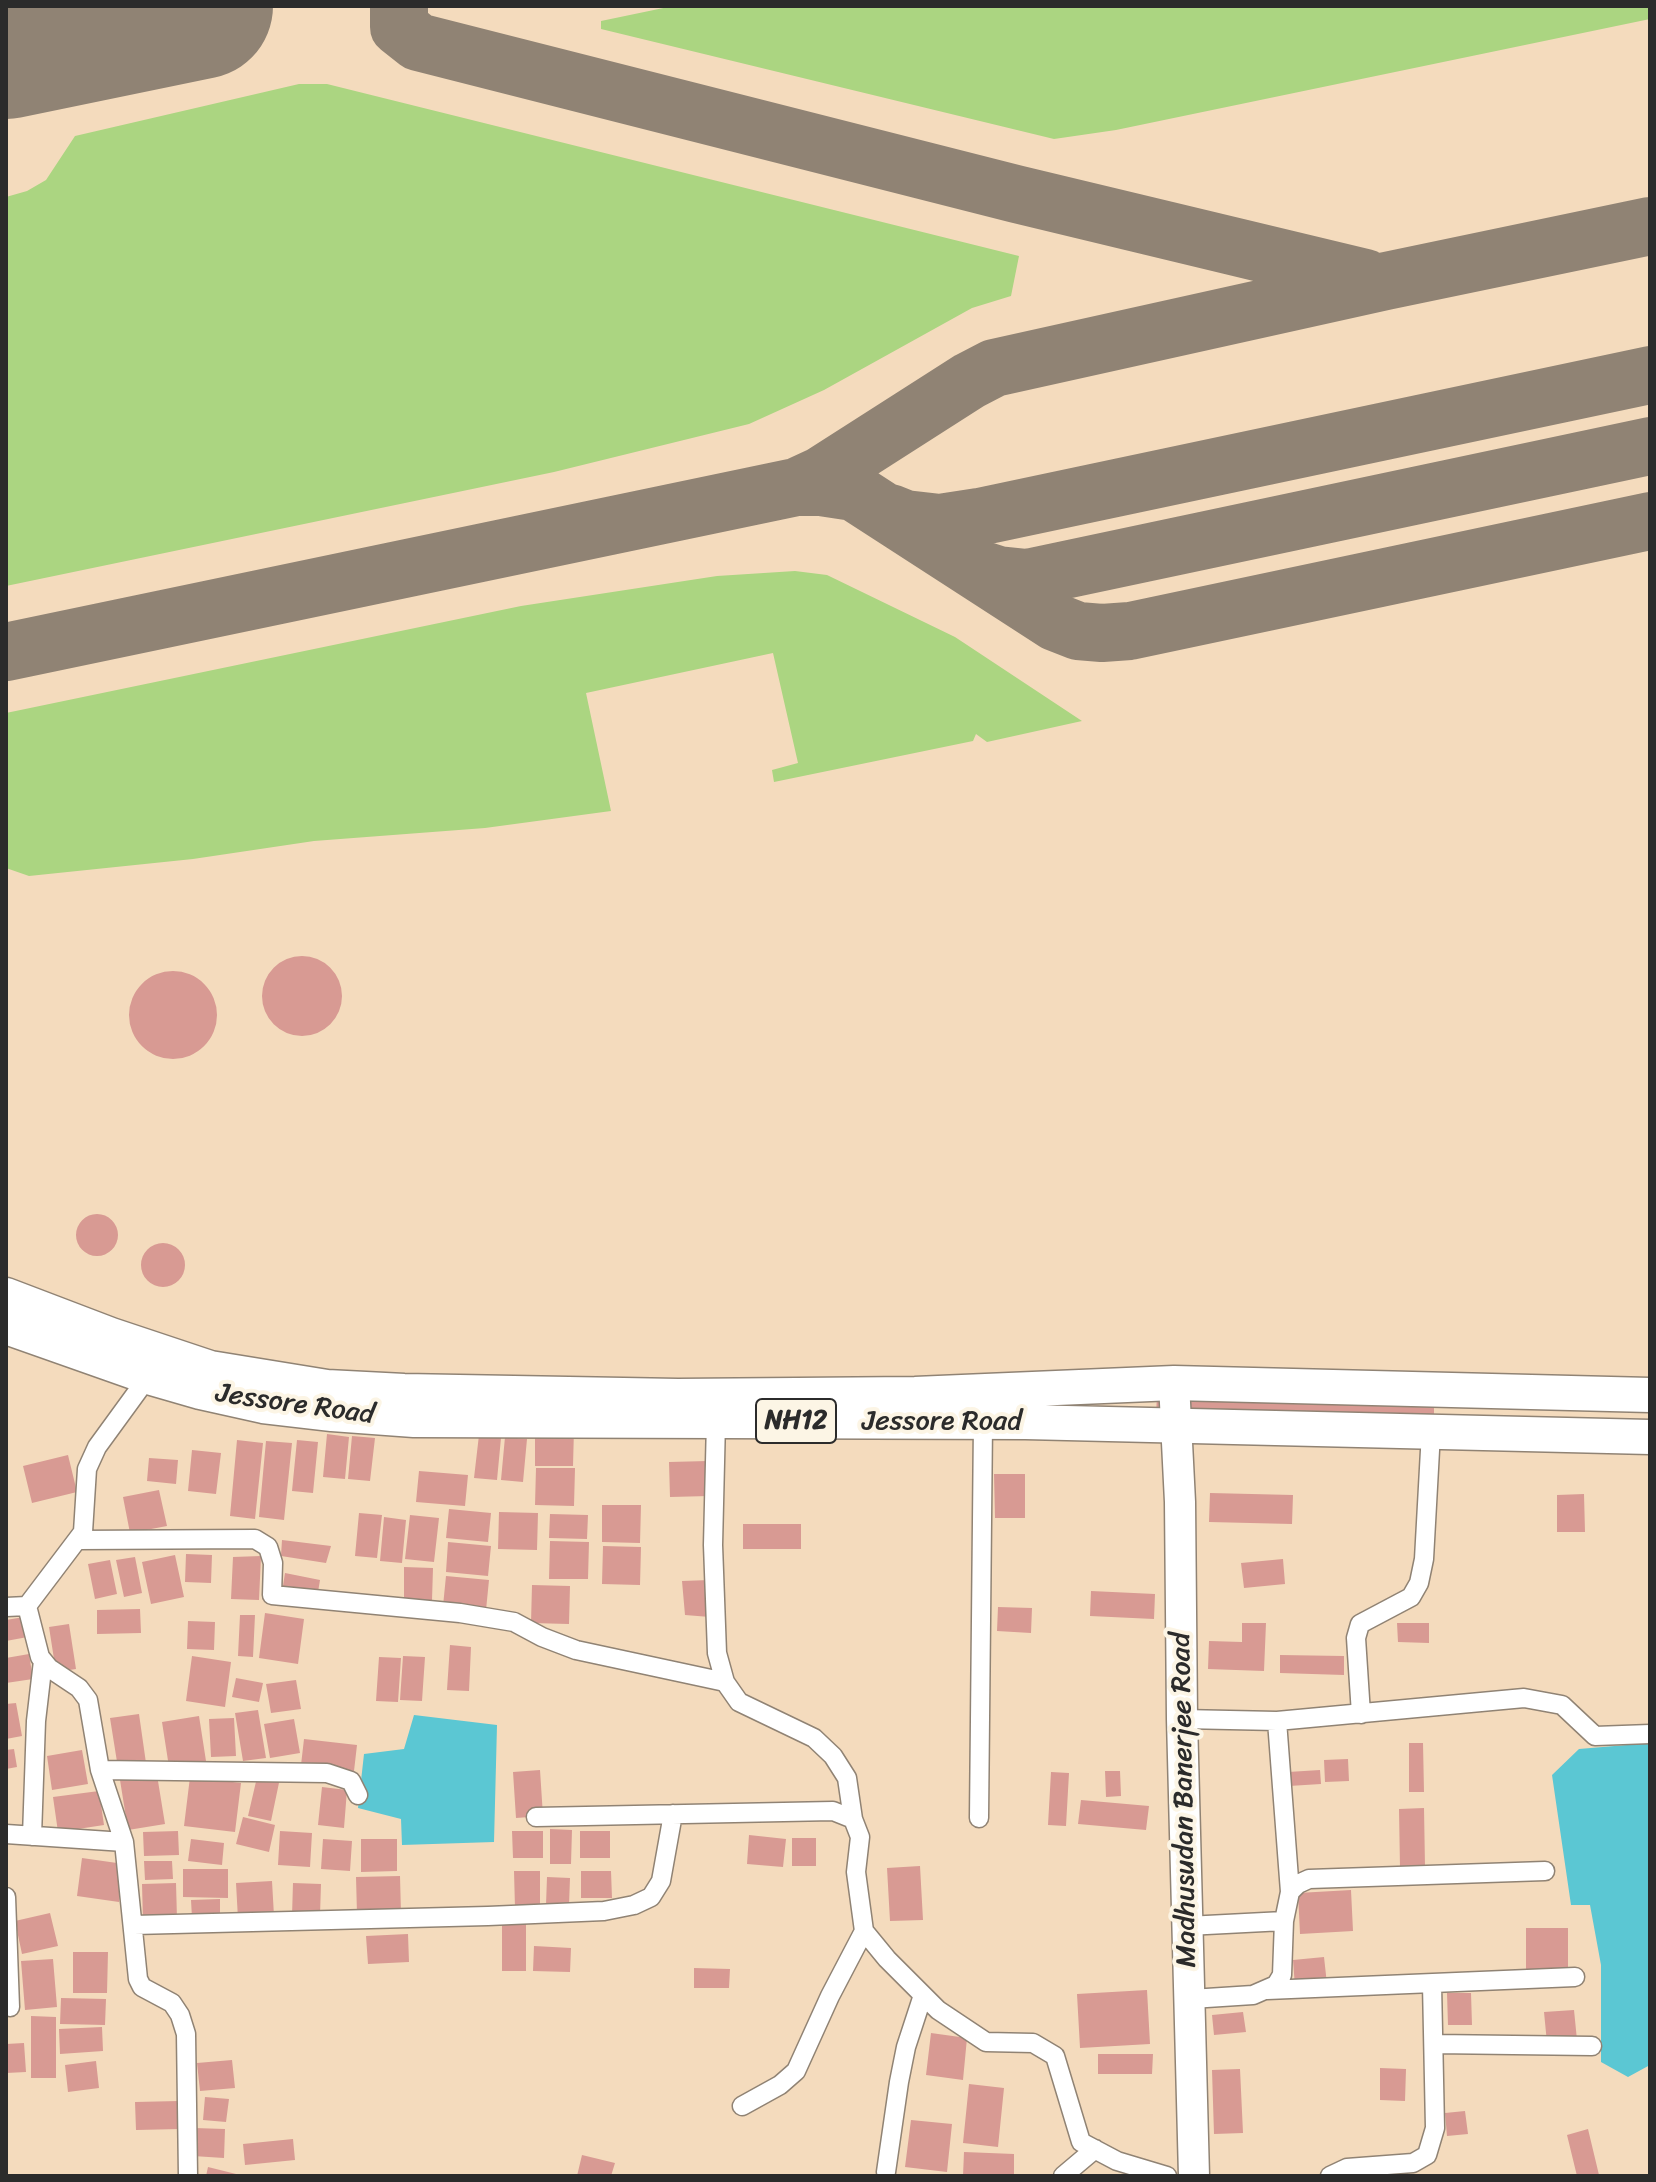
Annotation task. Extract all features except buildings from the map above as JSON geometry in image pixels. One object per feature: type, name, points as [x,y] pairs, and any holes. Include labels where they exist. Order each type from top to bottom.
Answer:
[{"type":"highway","name":"NH12","points":[[6,1295],[210,1368],[327,1387],[417,1392],[678,1396],[915,1394],[1174,1383],[1650,1395]]},
{"type":"highway","name":"Jessore Road","points":[[6,1327],[148,1377],[263,1406],[414,1420],[1177,1424],[1650,1437]]},
{"type":"main road","name":"Madhusudan Banerjee Road","points":[[1174,1383],[1194,2176]]},
{"type":"street","points":[[6,1607],[27,1606],[83,1532],[87,1469],[97,1447],[148,1377]]},
{"type":"street","points":[[716,1421],[713,1545],[717,1653],[725,1682],[739,1702],[814,1738],[833,1756],[847,1778],[853,1819],[860,1837],[856,1872],[864,1931],[796,2071],[780,2085],[742,2106]]},
{"type":"street","points":[[979,1818],[983,1422]]},
{"type":"street","points":[[1361,1714],[1356,1638],[1360,1624],[1411,1597],[1419,1583],[1424,1559],[1431,1432]]},
{"type":"street","points":[[78,1540],[255,1539],[268,1547],[273,1563],[272,1595],[460,1613],[514,1622],[576,1650],[725,1682]]},
{"type":"street","points":[[27,1606],[43,1661],[36,1721],[32,1836]]},
{"type":"street","points":[[43,1661],[79,1688],[88,1700],[100,1770],[124,1842],[138,1979],[142,1987],[172,2003],[186,2034],[188,2176]]},
{"type":"street","points":[[1182,1719],[1277,1721],[1524,1698],[1562,1705],[1595,1736],[1650,1734]]},
{"type":"street","points":[[1191,1999],[1253,1995],[1276,1985],[1282,1975],[1284,1921],[1290,1892],[1277,1721]]},
{"type":"street","points":[[100,1770],[316,1772],[342,1776],[351,1781],[358,1795]]},
{"type":"street","points":[[536,1817],[833,1811],[853,1819]]},
{"type":"street","points":[[134,1925],[488,1916],[604,1911],[634,1905],[651,1897],[661,1881],[673,1814]]},
{"type":"street","points":[[6,1834],[124,1842]]},
{"type":"street","points":[[1290,1892],[1298,1884],[1321,1877],[1545,1871]]},
{"type":"street","points":[[6,1897],[10,2007]]},
{"type":"street","points":[[1187,1926],[1284,1921]]},
{"type":"street","points":[[864,1931],[938,2010],[986,2042],[1033,2043],[1055,2056],[1081,2142],[1128,2170],[1167,2176]]},
{"type":"street","points":[[1267,1990],[1575,1977]]},
{"type":"street","points":[[1330,2176],[1347,2168],[1413,2163],[1427,2155],[1435,2128],[1432,1984]]},
{"type":"street","points":[[886,2172],[903,2059],[923,1995]]},
{"type":"street","points":[[1435,2044],[1592,2046]]},
{"type":"street","points":[[1063,2176],[1095,2149]]},
{"type":"green space","points":[[673,6],[1650,6],[1650,19],[1116,130],[1054,139],[601,29],[601,21]]},
{"type":"green space","points":[[299,84],[327,84],[1019,256],[1011,296],[972,308],[824,390],[749,424],[554,472],[6,586],[6,197],[27,191],[46,180],[75,136]]},
{"type":"green space","points":[[795,571],[827,575],[955,637],[1082,721],[987,742],[976,734],[973,741],[774,782],[772,770],[798,763],[773,653],[586,693],[611,811],[485,828],[314,841],[193,859],[29,876],[6,868],[6,713],[521,606],[717,576]]},
{"type":"water","points":[[414,1715],[497,1725],[494,1842],[402,1845],[401,1819],[358,1808],[364,1754],[404,1749]]},
{"type":"water","points":[[1650,1743],[1650,2065],[1628,2077],[1601,2062],[1601,1965],[1590,1905],[1571,1905],[1552,1775],[1579,1749]]},
{"type":"taxiway","points":[[399,6],[399,27],[418,42],[1016,194],[1365,278]]},
{"type":"taxiway","points":[[6,652],[796,487],[822,475],[994,368],[1650,226]]},
{"type":"taxiway","points":[[890,513],[905,519],[940,523],[979,517],[1650,375]]},
{"type":"taxiway","points":[[976,568],[998,575],[1027,578],[1650,446]]},
{"type":"taxiway","points":[[796,487],[854,492],[1055,622],[1078,631],[1102,633],[1130,631],[1650,521]]},
{"type":"runway","points":[[6,46],[200,6]]}]
